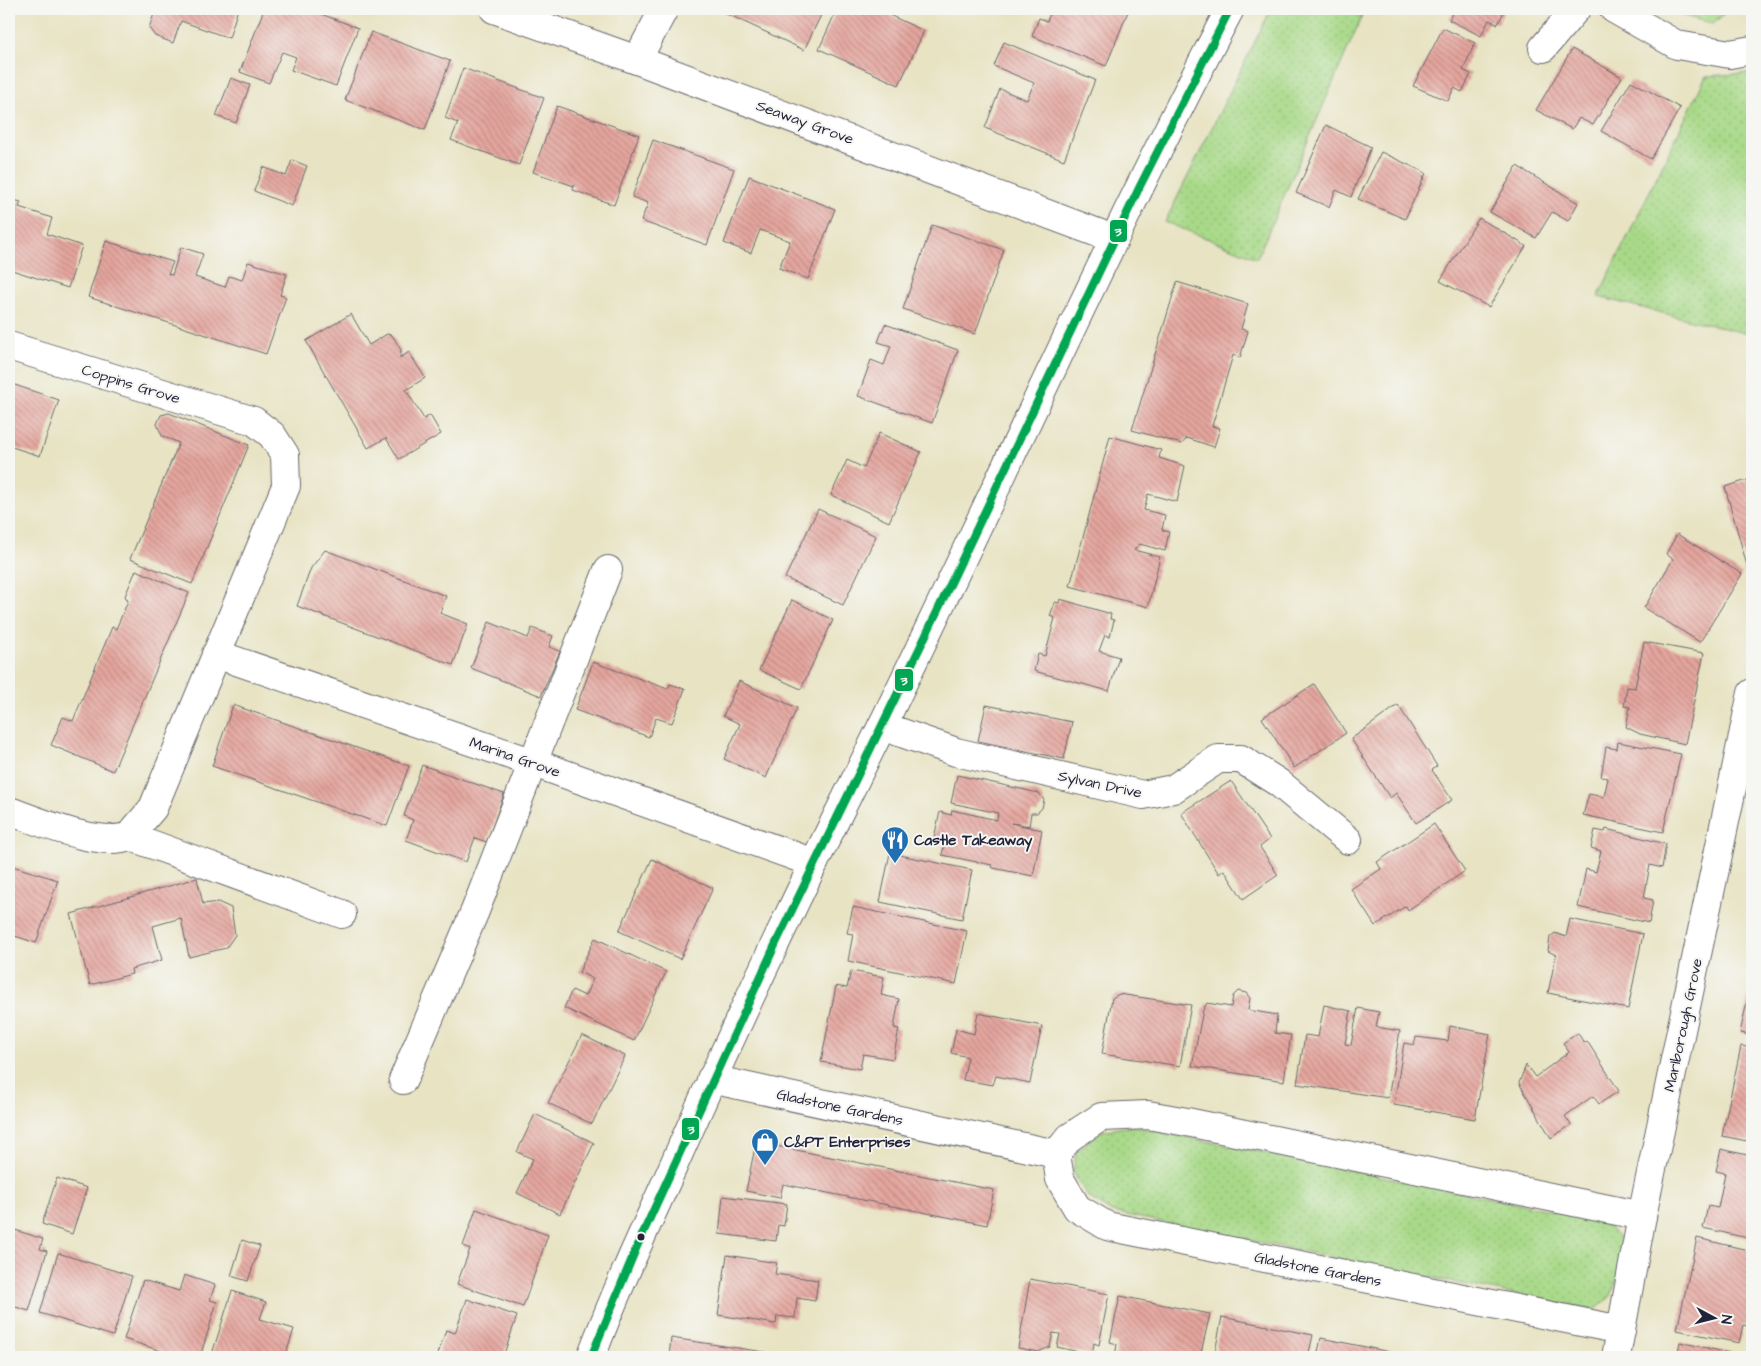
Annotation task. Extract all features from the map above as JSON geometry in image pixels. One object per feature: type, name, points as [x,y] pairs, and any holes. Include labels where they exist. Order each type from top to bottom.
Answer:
[{"type":"street","name":"Seaway Grove","points":[[494,9],[637,60],[1114,239]]},
{"type":"street","points":[[637,60],[664,9]]},
{"type":"street","points":[[591,1357],[608,1313],[711,1079],[1114,239],[1230,9]]},
{"type":"street","points":[[1543,48],[1576,9]]},
{"type":"street","points":[[1614,9],[1677,45],[1730,54],[1752,50]]},
{"type":"street","name":"Coppins Grove","points":[[9,346],[254,421],[272,435],[285,455],[286,486],[216,654]]},
{"type":"street","points":[[402,1080],[476,911],[608,570]]},
{"type":"street","points":[[120,837],[153,808],[216,654]]},
{"type":"street","name":"Marina Grove","points":[[216,654],[534,763],[814,863]]},
{"type":"street","name":"Marlborough Grove","points":[[1616,1357],[1642,1216],[1752,693]]},
{"type":"street","name":"Sylvan Drive","points":[[882,726],[956,752],[1143,795],[1173,789],[1218,759],[1241,759],[1279,783],[1348,840]]},
{"type":"street","points":[[9,811],[81,835],[120,837],[342,914]]},
{"type":"street","name":"Gladstone Gardens","points":[[711,1079],[1056,1154],[1060,1179],[1077,1208],[1107,1226],[1621,1330]]},
{"type":"street","points":[[1056,1154],[1070,1137],[1101,1116],[1148,1115],[1642,1216]]},
{"type":"green space","points":[[1271,9],[1365,9],[1257,258],[1165,222]]},
{"type":"green space","points":[[1672,9],[1729,9],[1713,24],[1684,16]]},
{"type":"green space","points":[[1752,73],[1752,335],[1598,297],[1706,76]]},
{"type":"green space","points":[[1131,1126],[1593,1219],[1609,1227],[1621,1240],[1620,1271],[1611,1296],[1594,1311],[1112,1212],[1088,1197],[1073,1173],[1076,1152],[1101,1131]]},
{"type":"building","points":[[150,9],[238,9],[229,38],[181,21],[173,43],[155,36],[149,28],[155,11]]},
{"type":"building","points":[[264,9],[308,9],[358,28],[336,86],[291,70],[296,57],[282,52],[269,83],[240,72]]},
{"type":"building","points":[[727,9],[824,9],[804,50],[725,13]]},
{"type":"building","points":[[837,9],[887,9],[885,13],[924,31],[899,85],[819,49]]},
{"type":"building","points":[[1052,9],[1129,9],[1106,66],[1032,36],[1039,18],[1047,21]]},
{"type":"building","points":[[1454,9],[1505,9],[1498,24],[1489,20],[1481,36],[1449,20]]},
{"type":"building","points":[[1443,28],[1475,43],[1463,70],[1471,74],[1462,92],[1454,88],[1448,101],[1413,86]]},
{"type":"building","points":[[371,32],[450,61],[425,130],[345,100]]},
{"type":"building","points":[[1004,42],[1095,80],[1064,160],[985,128],[1000,89],[1027,100],[1034,83],[994,66]]},
{"type":"building","points":[[1572,49],[1622,77],[1593,125],[1579,118],[1572,129],[1536,110]]},
{"type":"building","points":[[463,68],[544,98],[519,165],[451,140],[458,123],[445,118]]},
{"type":"building","points":[[231,78],[250,85],[236,123],[216,116]]},
{"type":"building","points":[[1631,81],[1680,108],[1651,159],[1601,131]]},
{"type":"building","points":[[557,106],[639,135],[614,205],[573,190],[574,186],[533,172]]},
{"type":"building","points":[[1326,125],[1371,147],[1351,197],[1336,190],[1329,207],[1296,193]]},
{"type":"building","points":[[653,140],[734,169],[707,245],[641,221],[648,203],[632,197]]},
{"type":"building","points":[[1381,152],[1426,173],[1405,219],[1358,199]]},
{"type":"building","points":[[292,160],[307,166],[292,206],[254,191],[263,167],[286,176]]},
{"type":"building","points":[[1517,166],[1578,203],[1568,221],[1552,212],[1536,238],[1490,212]]},
{"type":"building","points":[[749,176],[835,209],[808,279],[779,268],[790,241],[760,230],[751,253],[724,243]]},
{"type":"building","points":[[9,199],[21,202],[19,207],[52,218],[47,234],[82,246],[68,288],[9,269]]},
{"type":"building","points":[[1479,218],[1526,246],[1489,307],[1440,281]]},
{"type":"building","points":[[932,225],[1004,250],[975,334],[903,309]]},
{"type":"building","points":[[106,241],[173,262],[168,274],[172,275],[181,247],[203,254],[195,277],[225,287],[229,276],[242,280],[248,262],[287,274],[280,295],[286,297],[266,354],[88,297]]},
{"type":"building","points":[[1177,282],[1248,304],[1241,329],[1248,331],[1240,358],[1233,355],[1212,426],[1220,428],[1214,447],[1187,438],[1182,444],[1132,430]]},
{"type":"building","points":[[351,314],[369,345],[387,334],[392,335],[401,350],[400,358],[409,352],[425,378],[406,390],[424,419],[430,415],[441,434],[399,459],[386,438],[368,448],[306,341]]},
{"type":"building","points":[[885,324],[958,350],[932,423],[858,396],[871,360],[884,365],[891,346],[878,342]]},
{"type":"building","points":[[9,383],[59,400],[40,456],[9,446]]},
{"type":"building","points":[[169,413],[249,445],[192,584],[130,559],[179,443],[162,436],[157,424],[161,415]]},
{"type":"building","points":[[879,433],[921,452],[889,522],[831,495],[847,460],[864,468]]},
{"type":"building","points":[[1110,436],[1161,450],[1159,458],[1185,466],[1177,502],[1148,494],[1144,510],[1165,515],[1162,530],[1169,532],[1165,551],[1140,544],[1134,550],[1160,557],[1148,607],[1070,586]]},
{"type":"building","points":[[1747,480],[1750,493],[1752,492],[1752,567],[1748,569],[1725,487]]},
{"type":"building","points":[[818,509],[876,536],[843,605],[785,578]]},
{"type":"building","points":[[1677,534],[1742,574],[1700,642],[1644,608],[1673,559],[1666,554]]},
{"type":"building","points":[[325,550],[446,596],[440,613],[468,624],[453,665],[297,606],[311,568]]},
{"type":"building","points":[[136,570],[189,593],[113,771],[51,745],[63,717],[73,721],[112,627],[116,629],[128,601],[125,596]]},
{"type":"building","points":[[1060,599],[1111,614],[1110,619],[1114,620],[1110,637],[1105,635],[1099,651],[1119,657],[1109,691],[1034,671],[1038,654],[1045,656],[1055,618],[1050,616],[1055,602],[1059,603]]},
{"type":"building","points":[[792,600],[833,620],[801,689],[759,670]]},
{"type":"building","points":[[489,622],[528,638],[532,628],[553,636],[549,647],[560,651],[541,696],[471,668]]},
{"type":"building","points":[[1644,642],[1704,653],[1685,744],[1640,734],[1626,727],[1630,707],[1624,706],[1627,687],[1635,688]]},
{"type":"building","points":[[593,662],[668,689],[670,684],[685,689],[672,723],[656,718],[649,737],[575,710]]},
{"type":"building","points":[[739,681],[797,708],[766,778],[724,759],[740,724],[723,716]]},
{"type":"building","points":[[1314,684],[1346,733],[1294,768],[1262,718]]},
{"type":"building","points":[[233,705],[409,766],[387,826],[212,766]]},
{"type":"building","points":[[986,705],[1072,722],[1064,759],[978,741]]},
{"type":"building","points":[[1398,705],[1437,766],[1432,770],[1452,800],[1416,823],[1396,793],[1390,798],[1351,739]]},
{"type":"building","points":[[1618,742],[1681,754],[1663,832],[1583,815],[1589,794],[1604,797],[1608,778],[1601,777],[1606,747],[1617,749]]},
{"type":"building","points":[[422,765],[504,794],[487,842],[475,838],[466,862],[406,840],[413,820],[404,816]]},
{"type":"building","points":[[957,775],[1039,793],[1044,800],[1042,808],[1037,813],[1031,813],[1029,826],[1011,823],[1042,830],[1033,876],[942,855],[945,840],[934,838],[940,812],[951,815],[952,810],[997,820],[998,813],[951,803]]},
{"type":"building","points":[[1231,781],[1270,839],[1260,847],[1278,875],[1243,899],[1224,870],[1219,874],[1181,813]]},
{"type":"building","points":[[1434,824],[1465,871],[1408,910],[1406,906],[1375,926],[1351,889],[1381,869],[1377,862]]},
{"type":"building","points":[[1606,829],[1666,844],[1662,868],[1650,865],[1644,898],[1653,900],[1649,923],[1578,907],[1586,869],[1596,872],[1601,851],[1591,848],[1595,830],[1605,832]]},
{"type":"building","points":[[890,853],[972,870],[962,919],[880,902]]},
{"type":"building","points":[[652,859],[713,888],[680,959],[619,931]]},
{"type":"building","points":[[9,865],[58,880],[36,943],[9,934]]},
{"type":"building","points":[[197,878],[203,904],[218,902],[231,908],[235,935],[226,948],[189,957],[181,918],[153,926],[162,960],[131,969],[132,974],[90,985],[71,914]]},
{"type":"building","points":[[853,907],[967,931],[956,984],[848,961],[853,934],[847,933]]},
{"type":"building","points":[[1570,919],[1643,934],[1628,1009],[1548,993],[1556,955],[1548,951],[1550,937],[1555,933],[1566,937]]},
{"type":"building","points":[[595,938],[666,972],[634,1041],[564,1008],[572,990],[585,996],[593,979],[579,972]]},
{"type":"building","points":[[851,971],[884,977],[881,995],[899,999],[894,1028],[899,1029],[893,1059],[863,1054],[860,1069],[821,1062],[836,986],[847,988]]},
{"type":"building","points":[[1752,984],[1752,1035],[1740,1033]]},
{"type":"building","points":[[1238,991],[1246,993],[1250,998],[1248,1010],[1277,1015],[1275,1033],[1291,1035],[1284,1081],[1192,1066],[1203,1010],[1207,1003],[1231,1007],[1233,996]]},
{"type":"building","points":[[1119,994],[1191,1005],[1180,1066],[1102,1054],[1112,998]]},
{"type":"building","points":[[1324,1005],[1351,1011],[1345,1044],[1351,1045],[1358,1008],[1379,1012],[1376,1027],[1400,1031],[1388,1098],[1297,1084],[1305,1035],[1318,1037]]},
{"type":"building","points":[[978,1013],[1042,1026],[1030,1083],[996,1076],[993,1085],[963,1080],[968,1057],[951,1053],[956,1029],[974,1034]]},
{"type":"building","points":[[1450,1026],[1490,1034],[1475,1119],[1394,1105],[1404,1043],[1414,1045],[1416,1037],[1448,1041]]},
{"type":"building","points":[[1578,1033],[1584,1043],[1587,1041],[1619,1091],[1599,1104],[1593,1096],[1565,1116],[1571,1125],[1551,1138],[1519,1083],[1526,1065],[1535,1077],[1569,1052],[1563,1043]]},
{"type":"building","points":[[582,1035],[625,1056],[592,1124],[548,1103]]},
{"type":"building","points":[[1741,1046],[1752,1048],[1752,1142],[1722,1136]]},
{"type":"building","points":[[535,1114],[594,1143],[560,1214],[517,1193],[533,1159],[517,1152]]},
{"type":"building","points":[[756,1142],[994,1190],[987,1225],[783,1184],[780,1198],[746,1191]]},
{"type":"building","points":[[1721,1149],[1752,1156],[1752,1239],[1703,1228],[1708,1206],[1718,1208],[1725,1173],[1716,1171]]},
{"type":"building","points":[[57,1178],[87,1188],[72,1234],[42,1224]]},
{"type":"building","points":[[723,1196],[787,1204],[784,1226],[778,1225],[776,1241],[719,1234]]},
{"type":"building","points":[[476,1209],[548,1235],[523,1307],[457,1284],[470,1249],[463,1246]]},
{"type":"building","points":[[9,1228],[43,1239],[40,1249],[47,1251],[29,1311],[9,1305]]},
{"type":"building","points":[[1697,1238],[1752,1251],[1752,1285],[1750,1296],[1752,1296],[1752,1308],[1748,1326],[1743,1325],[1739,1343],[1677,1330]]},
{"type":"building","points":[[242,1240],[260,1246],[248,1281],[231,1276]]},
{"type":"building","points":[[58,1253],[132,1276],[113,1336],[40,1313]]},
{"type":"building","points":[[727,1255],[777,1263],[775,1274],[818,1280],[815,1301],[797,1298],[795,1318],[777,1316],[776,1324],[718,1315]]},
{"type":"building","points":[[184,1275],[215,1285],[210,1300],[217,1302],[200,1357],[180,1357],[124,1339],[143,1280],[179,1291]]},
{"type":"building","points":[[1030,1279],[1109,1294],[1099,1345],[1094,1343],[1092,1355],[1057,1347],[1060,1334],[1053,1333],[1050,1347],[1038,1352],[1018,1348]]},
{"type":"building","points":[[232,1291],[266,1302],[260,1319],[294,1329],[285,1357],[211,1357]]},
{"type":"building","points":[[1120,1296],[1210,1314],[1200,1357],[1115,1357],[1117,1344],[1110,1342]]},
{"type":"building","points":[[467,1299],[517,1316],[503,1357],[437,1357],[446,1330],[455,1333]]},
{"type":"building","points":[[1222,1317],[1313,1335],[1308,1357],[1214,1357]]},
{"type":"building","points":[[671,1338],[771,1353],[771,1357],[669,1357]]},
{"type":"building","points":[[1321,1338],[1400,1354],[1400,1357],[1317,1357]]},
{"type":"building","points":[[1680,1342],[1738,1355],[1742,1357],[1677,1357]]},
{"type":"transit line","name":"3","points":[[591,1357],[638,1244],[776,943],[926,635],[1140,186],[1230,9]]},
{"type":"place","name":"Castle Takeaway","points":[[895,864]]},
{"type":"place","name":"C&PT Enterprises","points":[[765,1166]]}]
